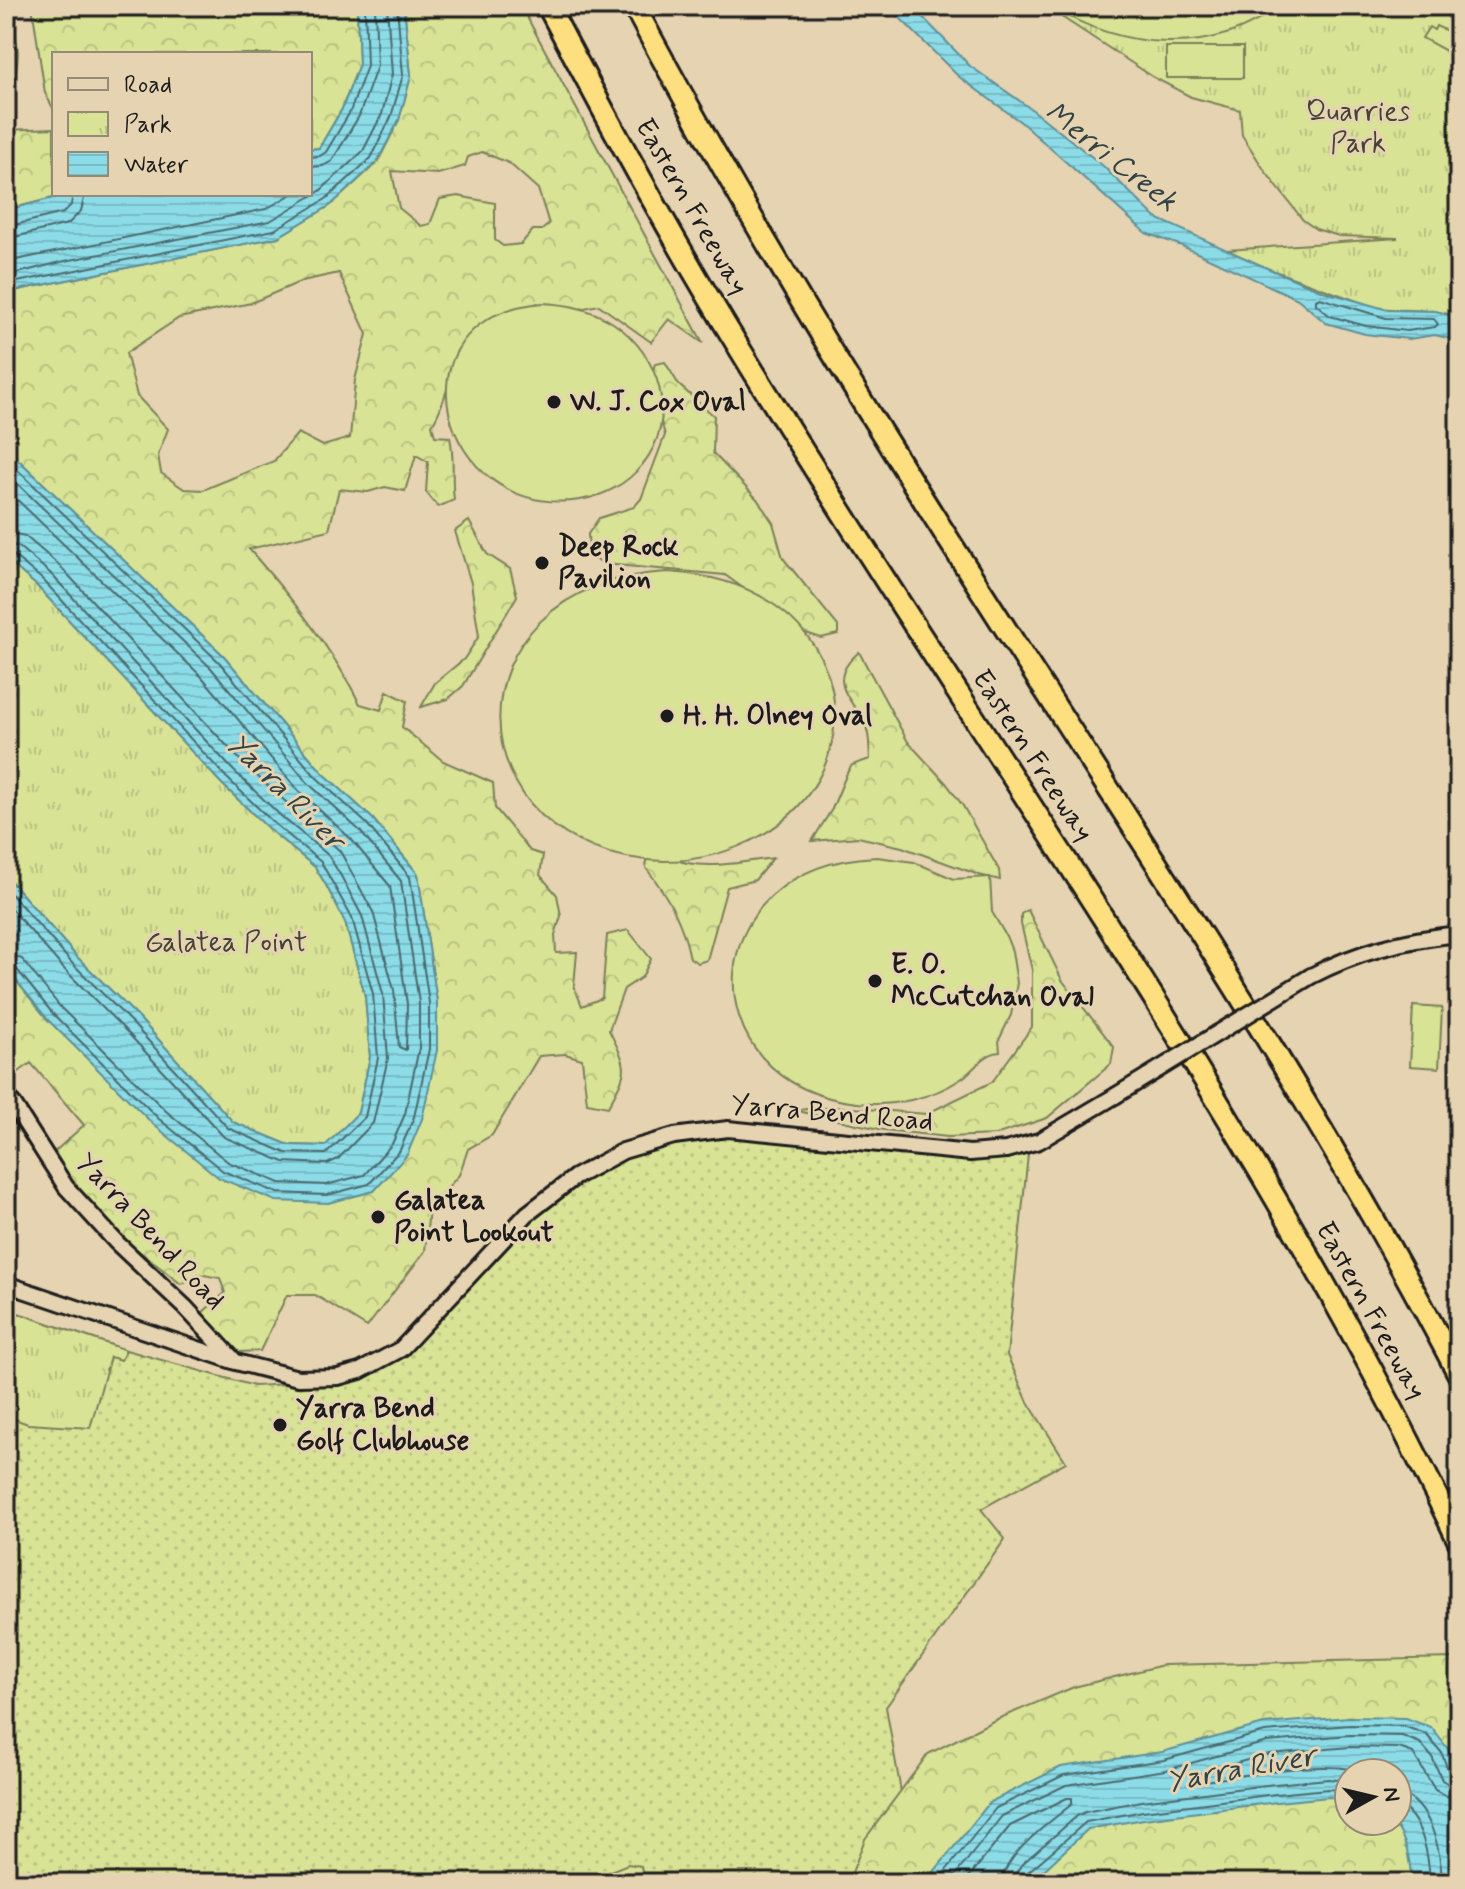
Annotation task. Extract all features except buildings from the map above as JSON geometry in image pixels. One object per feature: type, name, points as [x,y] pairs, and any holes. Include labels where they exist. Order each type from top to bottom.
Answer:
[{"type":"highway","name":"Eastern Freeway","points":[[548,6],[632,162],[739,348],[1134,967],[1302,1244],[1406,1435],[1459,1542]]},
{"type":"highway","name":"Eastern Freeway","points":[[634,6],[833,354],[1285,1070],[1367,1206],[1459,1375]]},
{"type":"street","name":"Yarra Bend Road","points":[[6,1284],[236,1362],[298,1378],[317,1379],[360,1371],[401,1349],[527,1214],[596,1163],[652,1141],[728,1129],[970,1153],[1006,1150],[1039,1141],[1311,976],[1372,951],[1459,934]]},
{"type":"street","name":"Yarra Bend Road","points":[[6,1093],[66,1187],[117,1243],[185,1307],[236,1362]]},
{"type":"green space","points":[[32,6],[357,6],[359,64],[342,109],[319,148],[312,149],[312,52],[52,52],[52,106],[45,93]]},
{"type":"green space","points":[[404,6],[521,6],[703,343],[669,319],[651,342],[599,305],[559,313],[537,303],[481,335],[457,362],[432,425],[435,436],[450,437],[454,500],[438,507],[426,492],[428,462],[416,455],[405,491],[385,487],[368,492],[339,489],[329,530],[249,549],[323,642],[360,704],[381,710],[387,691],[407,701],[402,727],[443,761],[493,783],[495,808],[530,851],[543,855],[540,875],[557,895],[561,916],[555,935],[556,953],[577,952],[574,986],[582,1006],[602,998],[607,935],[628,930],[651,959],[642,977],[624,989],[609,1030],[624,1069],[608,1107],[587,1103],[582,1059],[565,1054],[539,1056],[492,1135],[468,1149],[459,1175],[429,1208],[425,1251],[367,1327],[315,1295],[287,1295],[260,1351],[238,1352],[202,1313],[225,1293],[220,1278],[199,1274],[181,1284],[74,1200],[51,1155],[84,1125],[31,1063],[9,1079],[6,1076],[6,1025],[15,1021],[6,1007],[6,968],[48,1020],[437,1050],[437,1002],[418,874],[373,819],[322,772],[224,656],[6,448],[6,298],[18,290],[278,237],[331,205],[378,162],[399,120],[411,76]],"holes":[[[482,152],[509,163],[538,189],[549,224],[542,230],[533,230],[521,244],[503,246],[495,240],[495,203],[458,196],[440,199],[430,224],[421,226],[399,208],[392,171],[438,174],[465,166],[468,157]],[[339,273],[367,334],[355,380],[350,438],[323,446],[298,433],[274,461],[203,490],[184,489],[161,473],[158,455],[168,429],[137,396],[126,353],[179,318],[251,303],[302,281]]]},
{"type":"green space","name":"Quarries Park","points":[[1045,6],[1459,6],[1459,318],[1438,312],[1371,306],[1269,269],[1227,250],[1398,238],[1339,236],[1316,229],[1303,220],[1242,135],[1240,110],[1191,97],[1153,77]]},
{"type":"green space","points":[[1051,6],[1279,6],[1253,23],[1225,34],[1166,42],[1106,32]]},
{"type":"green space","points":[[6,16],[15,35],[18,55],[6,95]]},
{"type":"green space","points":[[1450,25],[1459,30],[1459,58],[1422,38],[1429,27],[1434,30],[1436,26],[1447,31]]},
{"type":"green space","points":[[1166,47],[1243,47],[1243,78],[1166,78]]},
{"type":"green space","points":[[52,128],[52,196],[61,196],[6,210],[6,130]]},
{"type":"green space","name":"W. J. Cox Oval","points":[[543,303],[579,308],[613,323],[643,352],[659,388],[662,408],[660,428],[654,447],[642,465],[614,488],[580,500],[531,498],[493,480],[465,450],[449,414],[448,377],[462,342],[493,316]]},
{"type":"green space","points":[[665,362],[679,385],[714,416],[713,453],[757,499],[773,523],[783,558],[838,626],[838,634],[821,638],[803,632],[725,575],[604,564],[589,554],[588,534],[599,518],[634,507],[641,499],[665,435],[649,381],[655,364]]},
{"type":"green space","points":[[469,521],[487,554],[510,569],[517,596],[463,686],[448,699],[421,707],[435,683],[464,659],[479,636],[471,583],[455,531]]},
{"type":"green space","name":"Galatea Point","points":[[6,559],[37,586],[222,784],[271,831],[315,867],[326,885],[345,922],[365,996],[370,1057],[358,1113],[326,1146],[289,1145],[233,1122],[139,1018],[77,957],[6,876]]},
{"type":"green space","name":"H. H. Olney Oval","points":[[667,572],[707,577],[746,589],[770,602],[799,627],[820,656],[832,687],[835,720],[829,753],[815,784],[793,812],[762,835],[739,846],[677,861],[593,847],[541,815],[510,770],[499,719],[509,667],[540,621],[593,588]]},
{"type":"green space","points":[[859,652],[908,742],[963,806],[999,870],[1000,880],[902,847],[858,837],[812,841],[832,809],[852,765],[870,759],[867,731],[842,681],[843,672]]},
{"type":"green space","points":[[665,856],[705,865],[773,858],[755,880],[727,887],[707,960],[698,963],[690,958],[674,910],[646,868],[647,859]]},
{"type":"green space","name":"E. O. McCutchan Oval","points":[[877,857],[914,862],[954,879],[990,877],[992,912],[1012,951],[1017,983],[1011,1015],[999,1040],[1000,1052],[989,1055],[961,1079],[937,1092],[911,1100],[870,1104],[801,1087],[762,1058],[740,1019],[734,976],[745,933],[772,896],[816,869]]},
{"type":"green space","points":[[1028,910],[1062,980],[1114,1047],[1111,1064],[1047,1118],[995,1135],[948,1137],[884,1130],[793,1110],[841,1107],[926,1114],[992,1082],[1032,1027],[1032,970],[1021,924],[1021,914]]},
{"type":"green space","points":[[1413,1006],[1442,1008],[1439,1068],[1410,1066]]},
{"type":"green space","points":[[705,1131],[1006,1150],[1028,1154],[1007,1355],[1028,1402],[1066,1462],[981,1509],[1005,1539],[886,1707],[917,1883],[6,1883],[6,1309],[126,1350],[254,1386],[307,1383],[383,1361],[527,1214],[596,1163]]},
{"type":"green space","points":[[6,1309],[126,1350],[121,1360],[110,1357],[90,1428],[28,1424],[6,1416]]},
{"type":"green space","points":[[1453,1658],[1459,1670],[1459,1883],[848,1883],[865,1839],[928,1754],[995,1720],[1074,1687],[1163,1665]]},
{"type":"green space","points":[[628,1864],[641,1866],[644,1883],[602,1883],[610,1871]]},
{"type":"water","points":[[357,6],[404,6],[411,76],[399,120],[377,162],[331,205],[278,237],[18,290],[6,298],[6,210],[61,196],[312,196],[312,149],[319,148],[342,109],[359,64]]},
{"type":"water","points":[[888,6],[912,6],[970,66],[1102,165],[1156,218],[1323,291],[1388,310],[1436,311],[1459,318],[1459,341],[1435,335],[1409,339],[1365,334],[1326,323],[1298,299],[1182,246],[1146,233],[1022,123],[958,76]]},
{"type":"water","name":"Yarra River","points":[[6,448],[224,656],[322,772],[373,819],[418,874],[437,1002],[437,1050],[422,1119],[407,1155],[374,1191],[328,1203],[276,1201],[219,1178],[154,1125],[48,1020],[6,968],[6,876],[77,957],[139,1018],[233,1122],[289,1145],[325,1146],[358,1113],[370,1057],[365,996],[345,922],[326,885],[315,867],[271,831],[222,784],[37,586],[6,559]]},
{"type":"water","name":"Yarra River","points":[[1349,1717],[1405,1718],[1431,1727],[1448,1749],[1459,1778],[1459,1883],[1412,1883],[1409,1858],[1402,1837],[1413,1837],[1413,1757],[1333,1757],[1333,1797],[1144,1819],[1088,1829],[1030,1883],[925,1883],[990,1802],[1061,1767],[1162,1752],[1264,1724]]},
{"type":"place","name":"W. J. Cox Oval","points":[[554,402]]},
{"type":"place","name":"Deep Rock Pavilion","points":[[542,563]]},
{"type":"place","name":"H. H. Olney Oval","points":[[667,716]]},
{"type":"place","name":"E. O. McCutchan Oval","points":[[875,981]]},
{"type":"place","name":"Galatea Point Lookout","points":[[378,1217]]},
{"type":"place","name":"Yarra Bend Golf Clubhouse","points":[[280,1425]]},
{"type":"water label","name":"Merri Creek","points":[[1111,157]]}]
